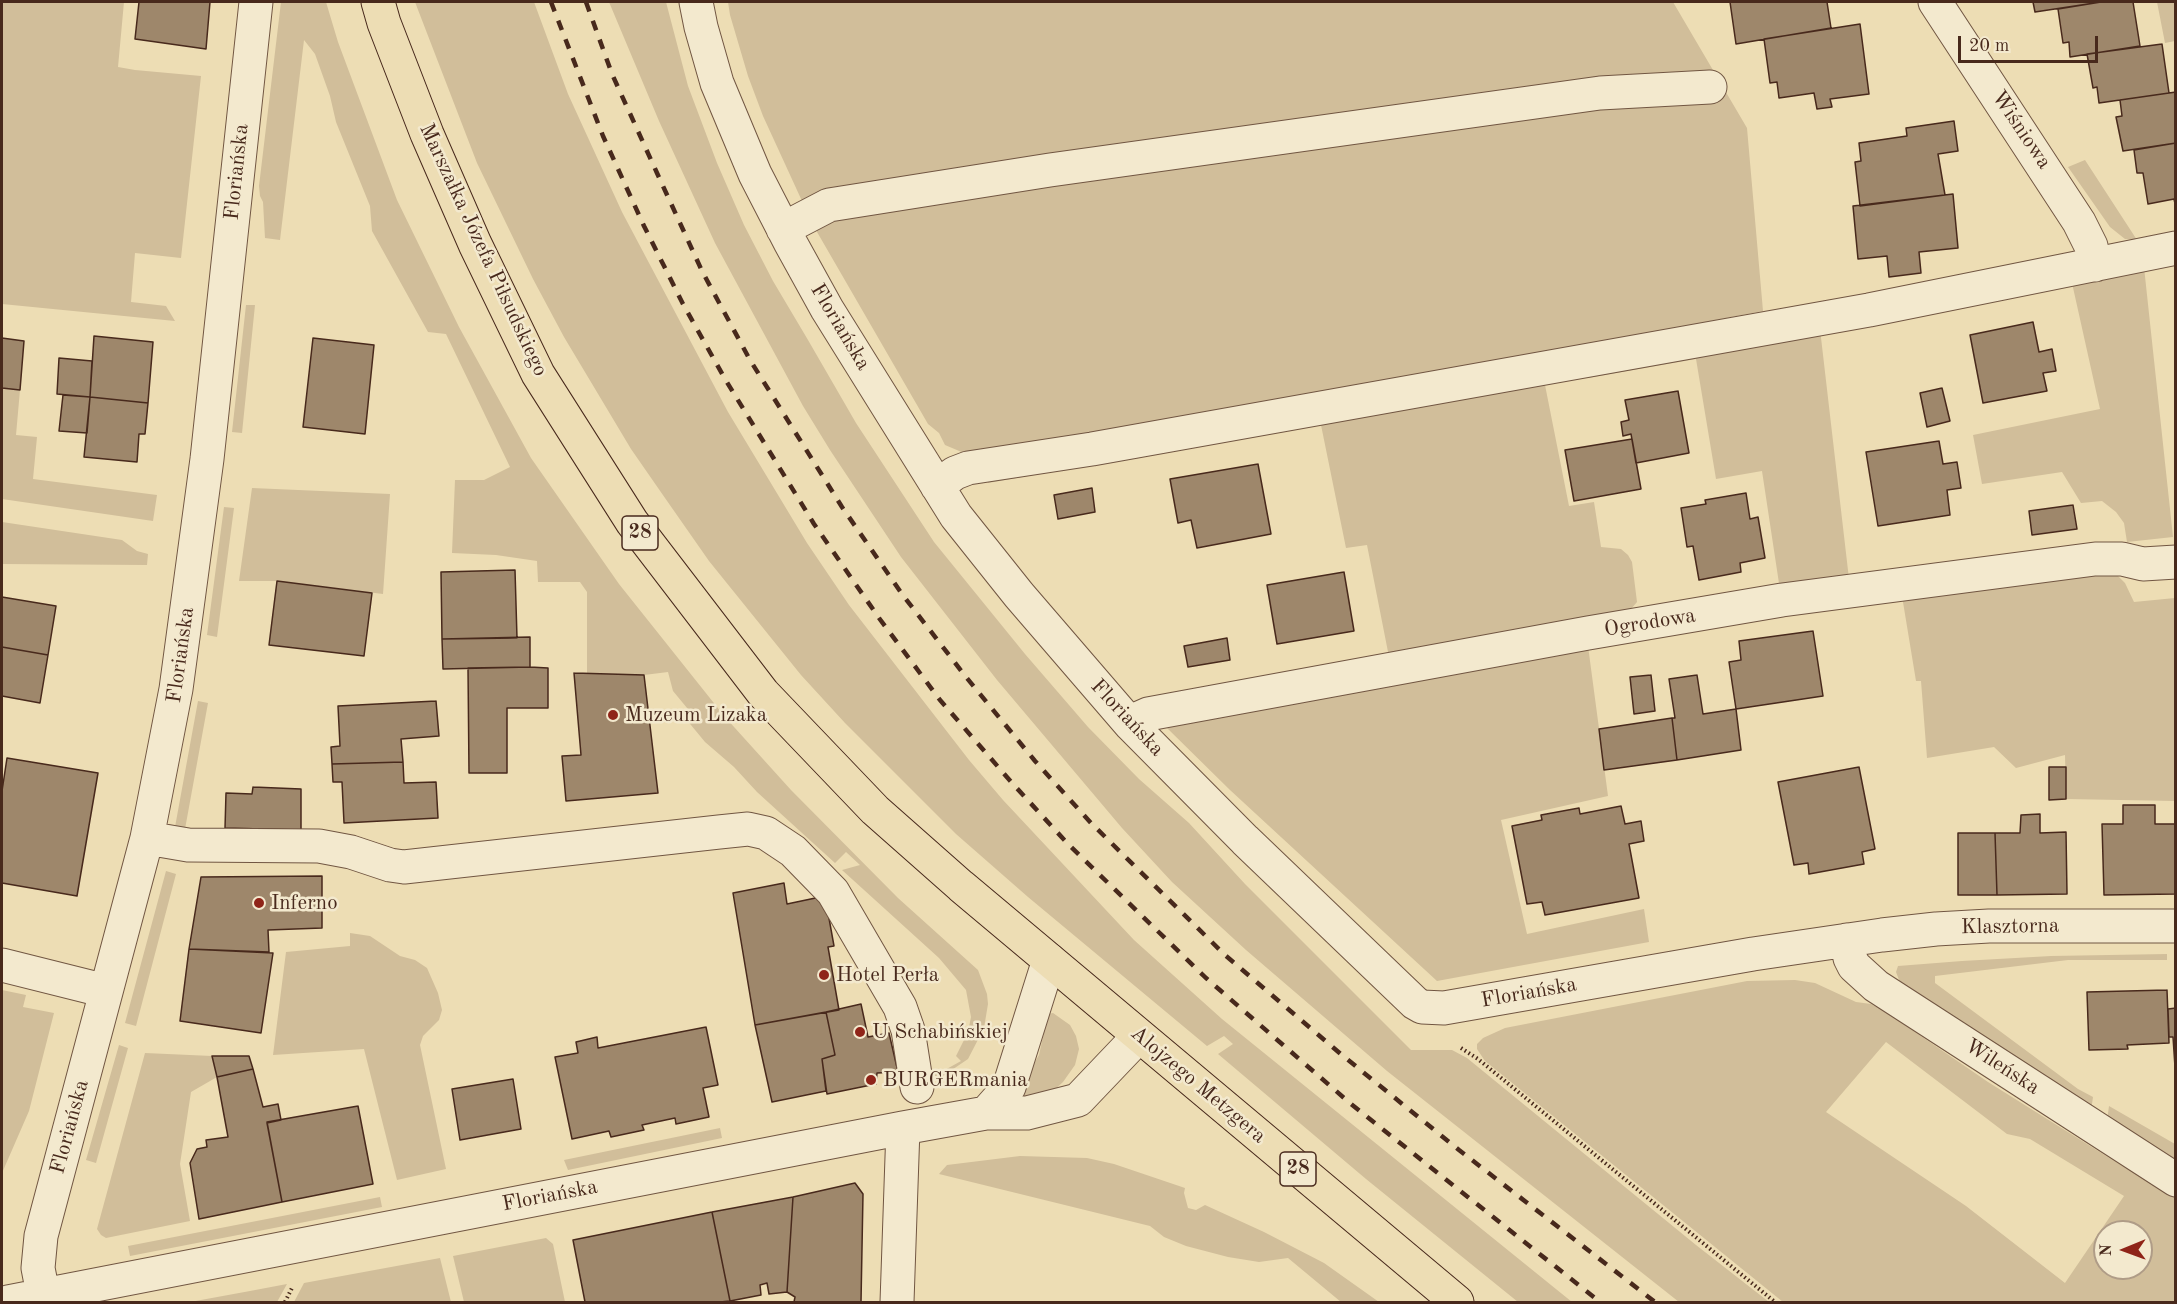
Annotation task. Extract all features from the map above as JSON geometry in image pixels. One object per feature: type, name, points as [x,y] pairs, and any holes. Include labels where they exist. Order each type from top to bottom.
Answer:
[{"type":"main road","name":"Marszałka Józefa Piłsudskiego","points":[[378,2],[427,134],[480,254],[538,374],[632,522],[771,701],[875,810],[1050,960]]},
{"type":"main road","name":"Alojzego Metzgera","points":[[1050,960],[1458,1302]]},
{"type":"street","name":"Floriańska","points":[[43,1294],[38,1268],[41,1236],[147,838],[173,709],[192,574],[256,2]]},
{"type":"street","name":"Floriańska","points":[[696,2],[717,83],[755,174],[783,229],[827,309],[937,486],[980,547],[1131,725],[1237,832],[1395,985],[1422,1007],[1444,1008],[1846,940]]},
{"type":"street","name":"Wiśniowa","points":[[1935,2],[2079,222],[2091,246],[2095,265]]},
{"type":"street","points":[[783,229],[829,205],[1039,171],[1600,93],[1710,87]]},
{"type":"street","points":[[937,486],[955,473],[968,468],[1092,449],[1869,310],[2175,248]]},
{"type":"street","name":"Ogrodowa","points":[[1131,725],[1148,714],[1588,633],[1782,600],[2102,559],[2122,559],[2143,564],[2175,562]]},
{"type":"street","points":[[147,838],[180,845],[308,845],[351,852],[390,865],[404,867],[738,830],[766,833],[793,851],[833,892],[900,1007],[908,1030],[917,1087]]},
{"type":"street","name":"Klasztorna","points":[[1846,940],[1989,926],[2175,926]]},
{"type":"street","name":"Wileńska","points":[[1846,940],[1854,966],[1876,986],[2175,1180]]},
{"type":"street","points":[[986,1113],[1009,1087],[1050,960]]},
{"type":"street","points":[[2,965],[106,991]]},
{"type":"street","name":"Floriańska","points":[[8,1302],[43,1294],[87,1295],[903,1128],[986,1113],[1027,1113],[1077,1100],[1139,1036]]},
{"type":"street","points":[[897,1302],[903,1128]]},
{"type":"path","points":[[1454,1044],[1478,1059],[1774,1302]]},
{"type":"shaded area","points":[[2,2],[124,2],[118,67],[201,76],[181,258],[135,253],[131,302],[166,306],[175,321],[2,304]]},
{"type":"shaded area","points":[[281,2],[326,2],[338,42],[397,200],[459,327],[531,458],[619,584],[725,717],[791,790],[898,898],[978,970],[987,994],[988,1004],[984,1028],[968,1059],[937,1080],[930,1080],[930,1075],[961,1061],[956,1056],[968,1032],[971,1017],[966,990],[939,958],[842,870],[860,865],[846,852],[835,863],[705,742],[686,719],[692,714],[673,691],[668,672],[644,675],[587,674],[587,592],[580,582],[538,582],[537,561],[496,555],[452,553],[455,480],[484,480],[510,467],[446,334],[428,332],[372,231],[370,206],[336,122],[330,96],[315,54],[304,40],[280,240],[265,238],[263,202],[259,186]]},
{"type":"shaded area","points":[[415,2],[534,2],[568,94],[622,212],[728,412],[807,543],[849,605],[969,760],[1003,800],[1134,940],[1222,1019],[1572,1302],[1518,1302],[1366,1179],[1218,1054],[1233,1044],[1224,1036],[1207,1046],[956,834],[845,723],[801,675],[709,561],[631,449],[564,337],[477,163]]},
{"type":"shaded area","points":[[609,2],[666,2],[688,86],[717,163],[744,225],[773,281],[856,423],[934,542],[1088,727],[1139,779],[1189,823],[1245,884],[1411,1050],[1452,1050],[1467,1058],[1769,1302],[1679,1302],[1387,1071],[1246,950],[1172,882],[1122,828],[997,680],[901,557],[830,450],[803,406],[715,243],[659,121]]},
{"type":"shaded area","points":[[728,2],[1673,2],[1747,128],[1763,311],[1355,389],[964,453],[945,445],[939,433],[928,424],[813,225],[763,116],[748,76]]},
{"type":"shaded area","points":[[2157,2],[2175,2],[2175,41],[2165,43]]},
{"type":"shaded area","points":[[2085,160],[2137,240],[2125,239],[2110,227],[2068,167]]},
{"type":"shaded area","points":[[2144,267],[2173,537],[2127,542],[2124,523],[2116,512],[2102,501],[2081,503],[2062,472],[1982,484],[1973,435],[2100,409],[2072,283]]},
{"type":"shaded area","points":[[246,305],[255,305],[242,433],[232,432]]},
{"type":"shaded area","points":[[1820,329],[1849,579],[1780,590],[1762,471],[1716,479],[1696,359],[1588,378],[1594,370]]},
{"type":"shaded area","points":[[1539,379],[1545,385],[1569,506],[1594,502],[1601,547],[1621,549],[1632,562],[1637,602],[1625,616],[1389,657],[1367,545],[1346,548],[1321,425],[988,483],[987,479]]},
{"type":"shaded area","points":[[2,388],[20,390],[16,435],[37,437],[33,479],[157,495],[153,521],[2,499]]},
{"type":"shaded area","points":[[252,488],[390,494],[383,594],[277,581],[239,581]]},
{"type":"shaded area","points":[[224,507],[234,508],[217,637],[207,635]]},
{"type":"shaded area","points":[[2,522],[122,540],[137,551],[148,554],[147,565],[2,564]]},
{"type":"shaded area","points":[[2113,571],[2125,583],[2134,602],[2175,598],[2175,801],[2066,799],[2065,755],[2016,768],[1994,747],[1927,758],[1921,681],[1916,681],[1902,596]]},
{"type":"shaded area","points":[[1588,646],[1608,796],[1501,820],[1527,934],[1644,909],[1649,942],[1437,981],[1230,790],[1167,728],[1241,709]]},
{"type":"shaded area","points":[[198,701],[208,703],[185,829],[175,827]]},
{"type":"shaded area","points":[[166,871],[176,874],[136,1026],[125,1023]]},
{"type":"shaded area","points":[[350,933],[370,936],[400,956],[415,960],[427,968],[438,993],[442,1010],[439,1020],[423,1036],[420,1045],[446,1169],[397,1180],[364,1049],[273,1055],[286,952],[350,946]]},
{"type":"shaded area","points":[[2167,954],[2167,960],[2068,960],[1935,976],[1935,983],[2078,1089],[2093,1097],[2091,1111],[1901,985],[1896,972],[1898,966],[1962,961],[2051,956]]},
{"type":"shaded area","points":[[1795,980],[1815,983],[1856,1002],[1871,1004],[1988,1082],[2119,1164],[2175,1195],[2175,1302],[1783,1302],[1485,1061],[1477,1049],[1477,1044],[1483,1038],[1505,1028],[1747,981]],"holes":[[[1886,1042],[2007,1134],[2030,1139],[2124,1196],[2108,1220],[2153,1220],[2153,1280],[2093,1280],[2093,1242],[2065,1283],[1966,1206],[1826,1112]]]},
{"type":"shaded area","points":[[2,990],[26,995],[23,1007],[54,1013],[29,1111],[2,1173]]},
{"type":"shaded area","points":[[1053,1013],[1070,1025],[1076,1036],[1079,1049],[1075,1065],[1063,1082],[1051,1093],[1004,1103],[1027,1075],[1039,1055],[1048,1014]]},
{"type":"shaded area","points":[[119,1045],[128,1048],[96,1163],[86,1160]]},
{"type":"shaded area","points":[[145,1053],[212,1056],[217,1077],[191,1092],[180,1164],[190,1221],[106,1238],[97,1229]]},
{"type":"shaded area","points":[[2109,1106],[2175,1144],[2175,1162],[2107,1121]]},
{"type":"shaded area","points":[[720,1128],[722,1138],[568,1170],[564,1160]]},
{"type":"shaded area","points":[[1020,1156],[1087,1158],[1114,1164],[1185,1188],[1188,1208],[1196,1210],[1205,1205],[1264,1232],[1324,1263],[1379,1302],[1341,1302],[1288,1258],[1259,1262],[1228,1257],[1186,1246],[1164,1237],[1150,1226],[939,1174],[947,1165]]},
{"type":"shaded area","points":[[380,1197],[382,1207],[130,1256],[128,1246]]},
{"type":"shaded area","points":[[546,1238],[553,1244],[565,1302],[464,1302],[453,1256]]},
{"type":"shaded area","points":[[440,1258],[451,1302],[294,1302],[304,1283]]},
{"type":"shaded area","points":[[287,1284],[277,1302],[190,1302],[250,1291]]},
{"type":"building","points":[[139,2],[210,2],[206,49],[135,39]]},
{"type":"building","points":[[1730,2],[1827,2],[1831,28],[1736,44]]},
{"type":"building","points":[[2033,2],[2101,2],[2035,12]]},
{"type":"building","points":[[2101,2],[2133,2],[2140,46],[2070,57],[2069,42],[2063,43],[2058,9]]},
{"type":"building","points":[[1860,24],[1869,94],[1830,99],[1832,107],[1817,109],[1814,93],[1779,98],[1777,82],[1770,83],[1764,39]]},
{"type":"building","points":[[2162,44],[2169,93],[2099,103],[2097,87],[2093,88],[2087,54]]},
{"type":"building","points":[[2176,92],[2176,143],[2123,151],[2116,117],[2122,116],[2120,100]]},
{"type":"building","points":[[1954,121],[1958,151],[1938,154],[1945,195],[1860,206],[1855,162],[1861,161],[1859,143],[1907,136],[1906,128]]},
{"type":"building","points":[[2176,143],[2176,208],[2174,199],[2148,204],[2143,173],[2137,173],[2134,150]]},
{"type":"building","points":[[1953,194],[1958,248],[1919,252],[1921,273],[1889,277],[1887,256],[1858,259],[1853,206]]},
{"type":"building","points":[[2033,322],[2039,352],[2052,349],[2056,371],[2043,373],[2047,391],[1983,403],[1970,335]]},
{"type":"building","points":[[94,336],[153,342],[148,403],[90,397]]},
{"type":"building","points":[[2,338],[24,341],[20,390],[2,388]]},
{"type":"building","points":[[313,338],[374,345],[365,434],[303,427]]},
{"type":"building","points":[[59,358],[92,361],[90,397],[57,394]]},
{"type":"building","points":[[1942,388],[1950,421],[1927,427],[1920,393]]},
{"type":"building","points":[[1678,391],[1689,453],[1636,463],[1631,434],[1623,436],[1621,422],[1629,420],[1625,400]]},
{"type":"building","points":[[63,395],[90,397],[87,433],[59,431]]},
{"type":"building","points":[[90,397],[148,403],[145,434],[139,434],[137,462],[84,457]]},
{"type":"building","points":[[1632,439],[1641,489],[1574,501],[1565,450]]},
{"type":"building","points":[[1939,441],[1943,464],[1957,462],[1961,488],[1947,490],[1950,515],[1878,526],[1866,452]]},
{"type":"building","points":[[1258,464],[1271,534],[1197,548],[1191,520],[1178,523],[1170,479]]},
{"type":"building","points":[[1092,488],[1095,512],[1058,519],[1054,495]]},
{"type":"building","points":[[1746,493],[1750,519],[1758,517],[1765,558],[1740,563],[1741,572],[1699,580],[1693,546],[1687,547],[1681,508],[1706,504],[1705,500]]},
{"type":"building","points":[[2073,505],[2077,529],[2032,535],[2029,511]]},
{"type":"building","points":[[515,570],[517,638],[442,639],[441,572]]},
{"type":"building","points":[[1344,572],[1354,631],[1277,644],[1267,585]]},
{"type":"building","points":[[277,581],[372,593],[364,656],[269,645]]},
{"type":"building","points":[[2,597],[56,606],[48,655],[2,647]]},
{"type":"building","points":[[1813,631],[1823,696],[1736,709],[1729,662],[1741,660],[1739,641]]},
{"type":"building","points":[[530,637],[530,667],[443,669],[442,639]]},
{"type":"building","points":[[1227,638],[1230,660],[1188,667],[1184,646]]},
{"type":"building","points":[[2,647],[48,655],[40,703],[2,696]]},
{"type":"building","points":[[468,668],[548,668],[548,708],[507,708],[507,773],[469,773]]},
{"type":"building","name":"Muzeum Lizaka","points":[[574,673],[644,675],[658,793],[566,801],[562,756],[581,755]]},
{"type":"building","points":[[1651,675],[1655,711],[1634,714],[1630,677]]},
{"type":"building","points":[[1697,675],[1703,714],[1736,709],[1741,750],[1677,760],[1672,718],[1675,718],[1669,679]]},
{"type":"building","points":[[436,701],[439,736],[401,739],[403,762],[332,764],[331,747],[340,746],[338,706]]},
{"type":"building","points":[[1672,718],[1677,760],[1604,770],[1599,729]]},
{"type":"building","points":[[7,758],[98,773],[77,896],[2,883],[2,791]]},
{"type":"building","points":[[403,762],[404,783],[436,782],[438,818],[344,823],[342,782],[333,782],[332,764]]},
{"type":"building","points":[[1859,767],[1875,849],[1862,852],[1864,864],[1809,874],[1808,863],[1794,865],[1778,782]]},
{"type":"building","points":[[2049,767],[2066,767],[2066,799],[2049,800]]},
{"type":"building","points":[[253,787],[301,789],[301,830],[225,828],[226,793],[252,794]]},
{"type":"building","points":[[2123,805],[2155,805],[2155,824],[2176,824],[2176,894],[2104,895],[2102,824],[2123,824]]},
{"type":"building","points":[[1621,806],[1625,824],[1641,821],[1644,841],[1629,844],[1639,898],[1545,915],[1542,902],[1527,904],[1512,826],[1542,820],[1541,815],[1579,808],[1580,814]]},
{"type":"building","points":[[2040,814],[2040,833],[2066,832],[2067,894],[1997,895],[1995,833],[2020,833],[2021,815]]},
{"type":"building","points":[[1958,833],[1995,833],[1997,895],[1958,895]]},
{"type":"building","name":"Inferno","points":[[322,876],[322,928],[268,930],[269,952],[189,949],[201,877]]},
{"type":"building","points":[[784,883],[787,904],[825,896],[834,946],[828,947],[839,1010],[755,1025],[733,893]]},
{"type":"building","points":[[189,949],[273,953],[261,1033],[180,1021]]},
{"type":"building","points":[[2167,990],[2169,1043],[2127,1045],[2128,1049],[2089,1050],[2087,992]]},
{"type":"building","points":[[861,1004],[868,1037],[889,1033],[898,1072],[877,1073],[876,1084],[827,1094],[822,1059],[835,1055],[826,1012]]},
{"type":"building","points":[[2176,1008],[2175,1067],[2173,1037],[2169,1037],[2168,1009]]},
{"type":"building","points":[[826,1012],[835,1055],[822,1059],[826,1091],[772,1102],[755,1025]]},
{"type":"building","points":[[706,1027],[718,1085],[703,1088],[709,1117],[676,1124],[675,1118],[642,1125],[644,1130],[611,1137],[609,1131],[572,1139],[555,1057],[578,1053],[576,1042],[597,1037],[598,1048]]},
{"type":"building","points":[[212,1056],[249,1056],[253,1069],[217,1077]]},
{"type":"building","points":[[253,1069],[263,1107],[278,1104],[281,1120],[267,1123],[282,1202],[199,1219],[190,1163],[197,1149],[207,1147],[206,1140],[228,1137],[217,1077]]},
{"type":"building","points":[[513,1079],[521,1129],[460,1140],[452,1089]]},
{"type":"building","points":[[358,1106],[373,1184],[282,1202],[267,1122]]},
{"type":"building","points":[[855,1183],[863,1194],[861,1302],[794,1302],[795,1297],[787,1292],[793,1197]]},
{"type":"building","points":[[793,1197],[787,1292],[769,1294],[767,1283],[760,1285],[761,1295],[730,1301],[712,1212]]},
{"type":"building","points":[[712,1212],[730,1301],[585,1302],[573,1240]]},
{"type":"railway","points":[[551,2],[603,136],[683,304],[725,379],[814,524],[879,618],[940,700],[1068,844],[1206,978],[1351,1104],[1600,1302]]},
{"type":"railway","points":[[586,2],[612,74],[657,173],[702,271],[750,360],[842,507],[902,594],[1035,761],[1091,823],[1225,955],[1342,1055],[1459,1150],[1655,1302]]},
{"type":"place","name":"Muzeum Lizaka","points":[[613,715]]},
{"type":"place","name":"Inferno","points":[[259,903]]},
{"type":"place","name":"Hotel Perła","points":[[824,975]]},
{"type":"place","name":"U Schabińskiej","points":[[860,1032]]},
{"type":"place","name":"BURGERmania","points":[[871,1080]]}]
